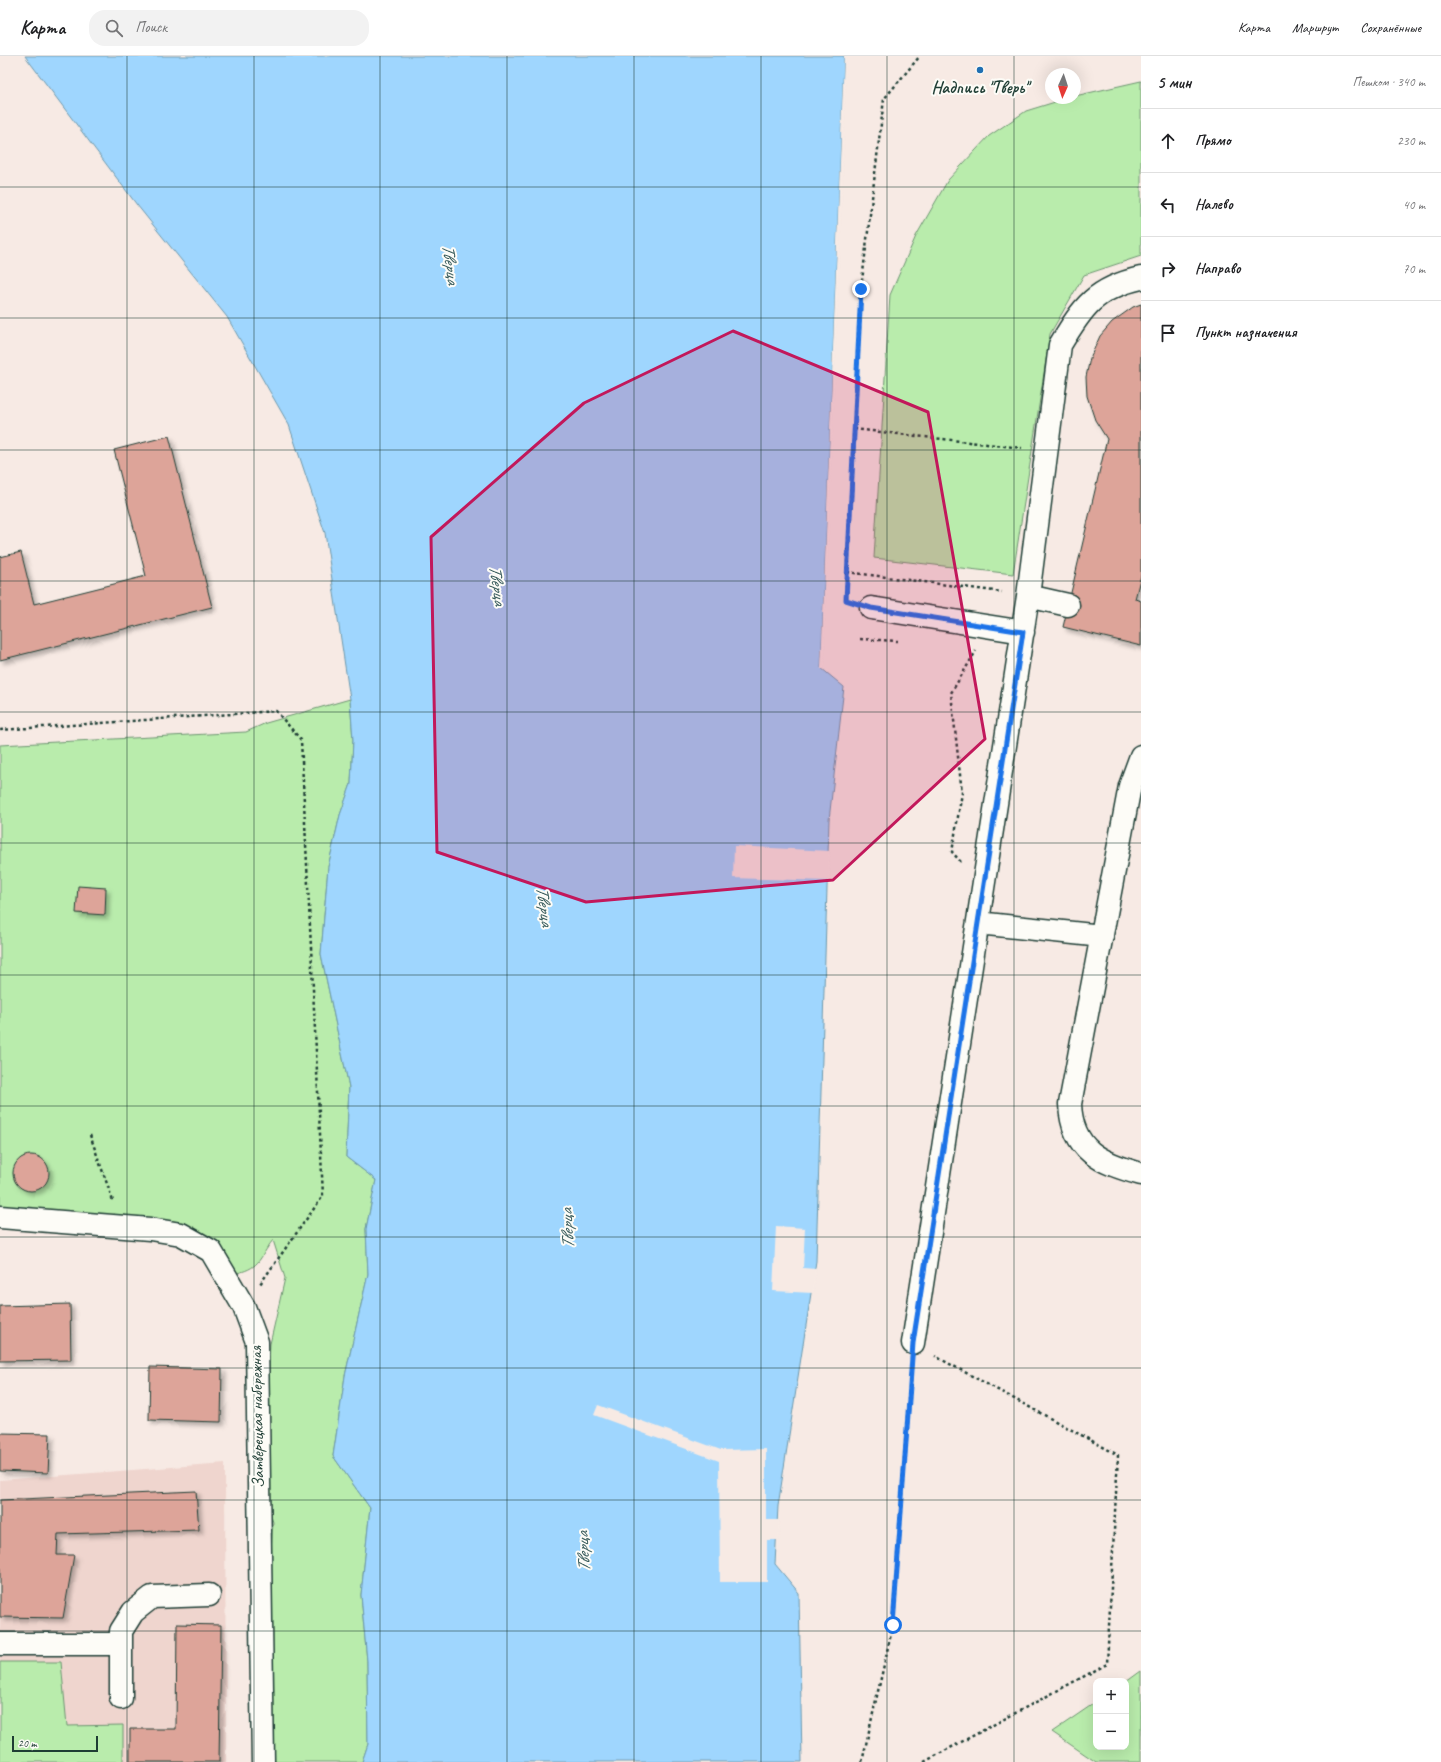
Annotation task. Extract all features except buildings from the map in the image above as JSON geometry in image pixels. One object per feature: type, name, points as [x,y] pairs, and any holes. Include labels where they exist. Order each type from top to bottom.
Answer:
[{"type":"street","points":[[913,1343],[1023,632],[1060,345],[1075,320],[1093,298],[1122,282],[1141,278]]},
{"type":"street","points":[[1028,596],[1068,605]]},
{"type":"street","points":[[871,608],[1023,632]]},
{"type":"street","points":[[1141,756],[1130,786],[1071,1096],[1072,1121],[1078,1137],[1088,1150],[1109,1164],[1141,1174]]},
{"type":"street","points":[[978,923],[1102,936]]},
{"type":"street","name":"Затверецкая набережная","points":[[0,1217],[122,1226],[181,1234],[211,1251],[244,1307],[257,1342],[263,1762]]},
{"type":"street","points":[[121,1698],[121,1631],[133,1612],[152,1597],[209,1595]]},
{"type":"street","points":[[0,1644],[121,1644]]},
{"type":"path","points":[[871,608],[846,600],[861,289],[884,99],[920,56]]},
{"type":"path","points":[[854,429],[1046,451]]},
{"type":"path","points":[[847,572],[1028,596]]},
{"type":"path","points":[[976,649],[951,693],[962,793],[952,852],[983,886]]},
{"type":"path","points":[[0,730],[276,711],[301,740],[323,1196],[244,1307]]},
{"type":"path","points":[[90,1135],[122,1226]]},
{"type":"path","points":[[862,1762],[893,1625],[913,1343],[1118,1455],[1107,1664],[924,1762]]},
{"type":"highlighted area","points":[[733,331],[928,412],[985,739],[833,880],[586,902],[437,852],[431,537],[584,403]]},
{"type":"shaded area","points":[[225,1463],[226,1762],[0,1762],[0,1480]]},
{"type":"green space","points":[[1141,81],[1141,256],[1084,275],[1050,334],[1013,574],[874,558],[890,295],[916,236],[948,180],[989,136],[1026,111],[1049,104],[1081,104],[1081,95]]},
{"type":"green space","points":[[350,699],[353,740],[351,784],[340,815],[328,867],[321,954],[349,1087],[346,1157],[376,1180],[366,1229],[368,1274],[345,1376],[333,1456],[370,1508],[361,1595],[367,1661],[368,1744],[362,1762],[262,1762],[267,1608],[273,1522],[259,1484],[266,1416],[270,1344],[285,1278],[273,1240],[254,1266],[232,1274],[218,1243],[193,1229],[0,1211],[0,745],[246,732],[266,723]]},
{"type":"green space","points":[[0,1662],[61,1662],[67,1726],[123,1725],[123,1762],[0,1762]]},
{"type":"green space","points":[[1141,1671],[1141,1762],[1096,1762],[1052,1732],[1093,1704],[1093,1750],[1129,1750],[1129,1680]]},
{"type":"water","name":"Тверца","points":[[25,56],[844,56],[821,668],[844,687],[829,820],[816,1261],[778,1506],[775,1564],[799,1593],[802,1762],[362,1762],[368,1744],[367,1661],[361,1595],[370,1508],[333,1456],[345,1376],[368,1274],[366,1229],[376,1180],[346,1157],[349,1087],[321,954],[328,867],[340,815],[351,784],[353,740],[350,699],[325,533],[289,425],[227,317],[137,205]]},
{"type":"pier","points":[[844,56],[846,56],[844,136],[824,669],[821,669]]},
{"type":"pier","points":[[734,846],[830,851],[829,881],[733,878]]},
{"type":"pier","points":[[776,1226],[805,1228],[803,1268],[816,1269],[813,1293],[773,1291]]},
{"type":"pier","points":[[598,1405],[721,1450],[766,1449],[766,1520],[780,1520],[779,1540],[767,1540],[767,1582],[720,1582],[719,1461],[594,1415]]},
{"type":"place","name":"Надпись \"Тверь\"","points":[[980,70]]},
{"type":"route","points":[[861,289],[846,600],[871,608],[968,622],[1023,632],[913,1343],[893,1625]]}]
